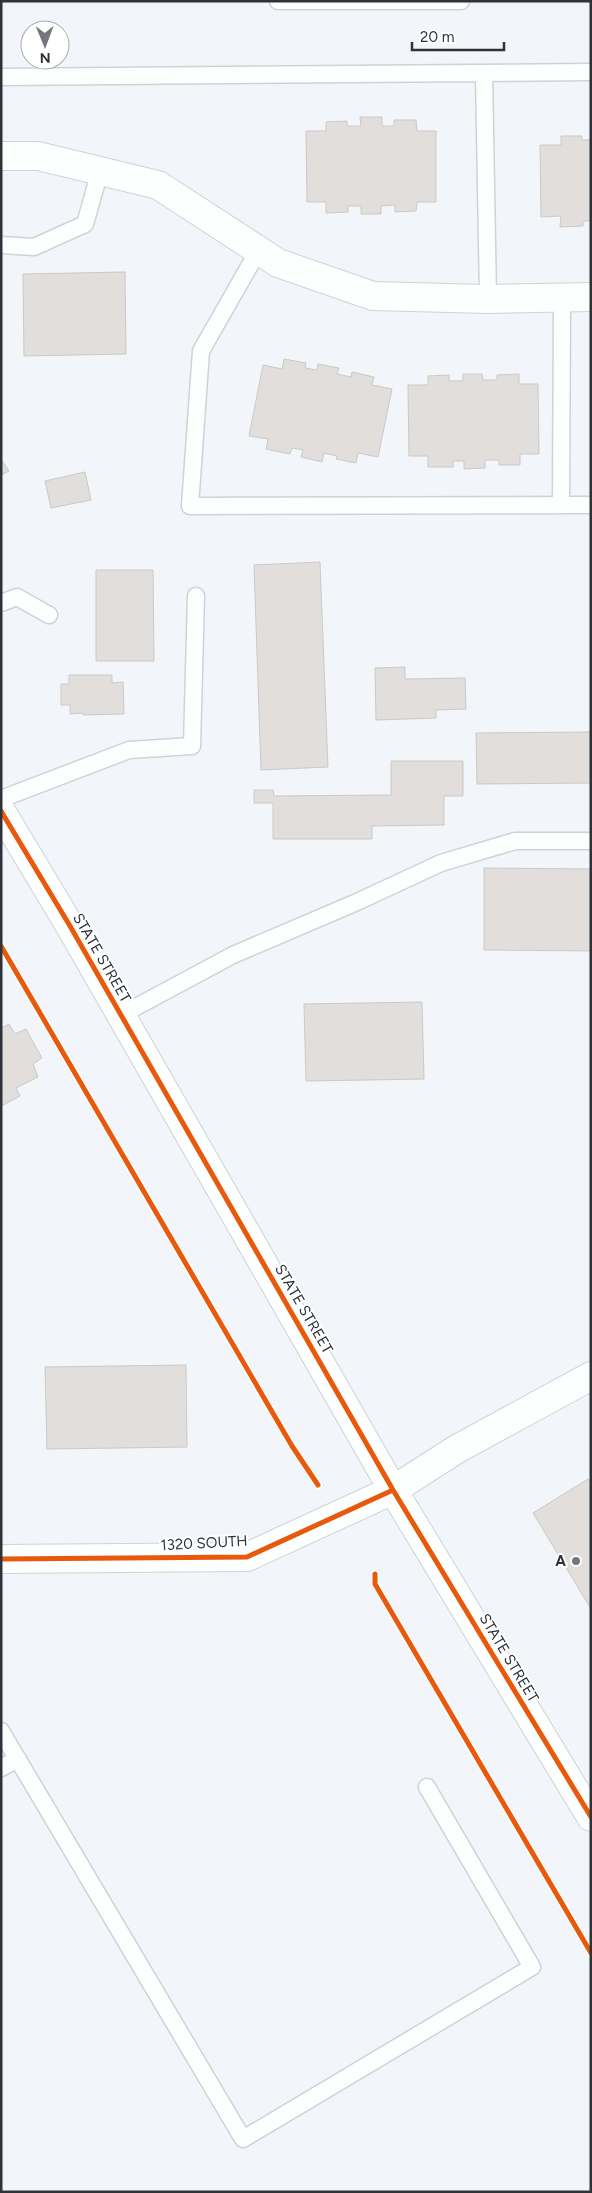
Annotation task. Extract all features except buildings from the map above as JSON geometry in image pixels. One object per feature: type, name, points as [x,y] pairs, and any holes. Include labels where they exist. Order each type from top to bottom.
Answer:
[{"type":"street","points":[[1,156],[38,156],[158,185],[278,263],[373,296],[488,299],[591,297]]},
{"type":"street","name":"STATE STREET","points":[[1,811],[121,1015],[393,1490],[591,1817]]},
{"type":"street","name":"1320 SOUTH","points":[[1,1559],[247,1557],[393,1490],[457,1449],[591,1376]]},
{"type":"lane","points":[[278,1],[461,1]]},
{"type":"lane","points":[[1,77],[591,72]]},
{"type":"lane","points":[[484,73],[488,299]]},
{"type":"lane","points":[[1,245],[34,247],[85,224],[100,171]]},
{"type":"lane","points":[[258,250],[201,351],[190,506],[591,505]]},
{"type":"lane","points":[[561,505],[562,298]]},
{"type":"lane","points":[[1,799],[129,750],[192,746],[196,596]]},
{"type":"lane","points":[[1,603],[17,597],[49,614]]},
{"type":"lane","points":[[121,1015],[233,955],[357,902],[441,862],[515,841],[591,841]]},
{"type":"lane","points":[[1,1732],[243,2139],[532,1967],[427,1787]]},
{"type":"lane","points":[[1,1768],[18,1759]]},
{"type":"cycle path","points":[[1,811],[70,926],[393,1490],[591,1817]]},
{"type":"cycle path","points":[[1,946],[292,1446],[318,1485]]},
{"type":"cycle path","points":[[1,1559],[247,1557],[393,1490]]},
{"type":"cycle path","points":[[375,1574],[375,1584],[591,1953]]},
{"type":"place","name":"A","points":[[576,1561]]}]
